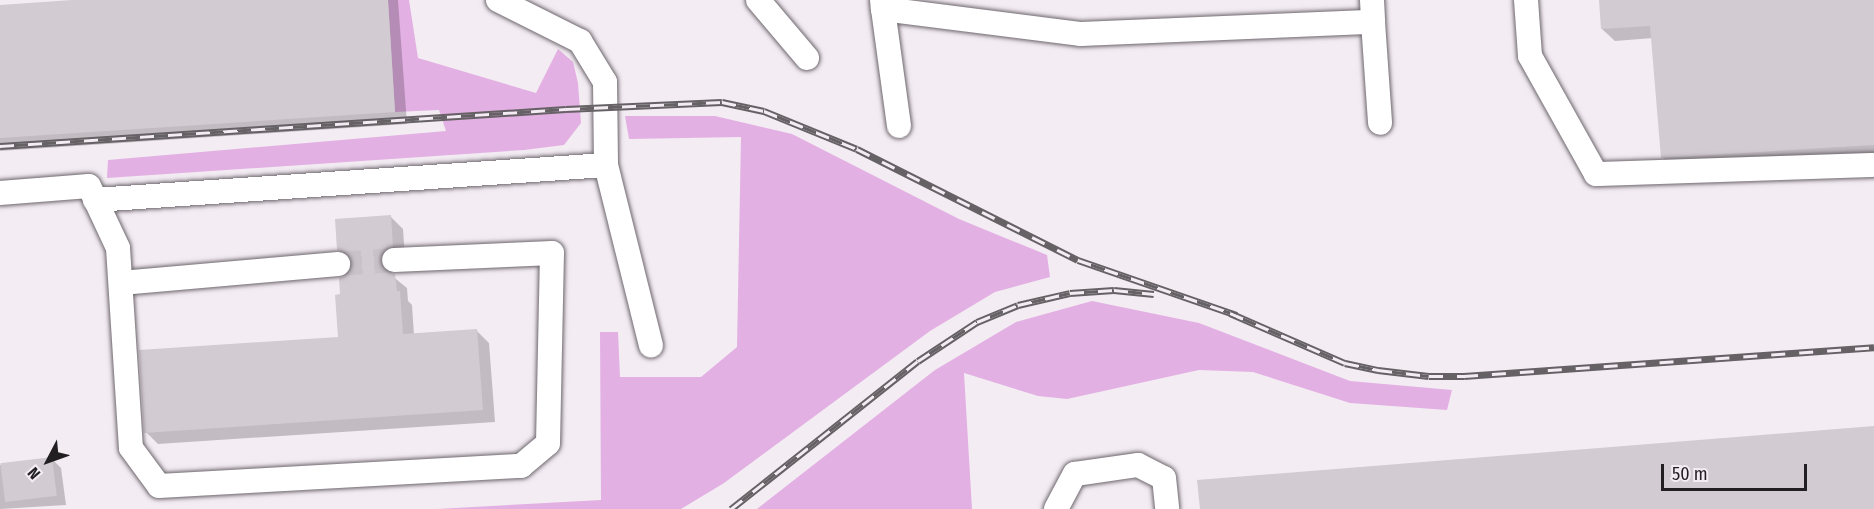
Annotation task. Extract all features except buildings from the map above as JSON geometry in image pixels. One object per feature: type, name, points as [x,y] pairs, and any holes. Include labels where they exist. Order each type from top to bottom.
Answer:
[{"type":"lane","points":[[498,0],[580,41],[605,82],[606,165],[651,345]]},
{"type":"lane","points":[[758,0],[807,58]]},
{"type":"lane","points":[[1526,0],[1530,56],[1596,174],[1874,165]]},
{"type":"lane","points":[[899,126],[882,5],[1081,34],[1372,11],[1380,123]]},
{"type":"lane","points":[[95,200],[606,165]]},
{"type":"lane","points":[[0,194],[89,186],[118,248],[131,448],[159,486],[521,466],[548,443],[552,253],[394,260]]},
{"type":"lane","points":[[121,283],[338,264]]},
{"type":"lane","points":[[1056,509],[1075,474],[1138,465],[1164,478],[1167,509]]},
{"type":"shaded area","points":[[388,0],[409,0],[418,58],[536,93],[558,49],[573,62],[578,83],[581,123],[564,145],[524,150],[107,178],[108,160],[446,131],[439,110],[395,112]]},
{"type":"shaded area","points":[[625,116],[715,116],[792,134],[959,219],[1047,255],[1050,277],[995,292],[930,331],[724,483],[681,509],[437,509],[601,500],[600,332],[618,332],[620,377],[701,377],[737,347],[741,137],[629,139]]},
{"type":"shaded area","points":[[1092,301],[1199,323],[1350,381],[1452,390],[1447,410],[1350,403],[1253,372],[1199,370],[1067,399],[1038,396],[964,373],[972,509],[757,509],[935,370],[1016,322]]},
{"type":"tunnel","points":[[338,264],[394,260]]},
{"type":"railway","points":[[0,146],[566,109],[722,102],[764,111],[857,149],[1078,260],[1237,315]]},
{"type":"railway","points":[[731,509],[918,361],[977,322],[1018,305],[1070,293],[1114,290],[1154,294]]},
{"type":"railway","points":[[1230,313],[1345,363],[1378,370],[1429,376],[1464,376],[1874,347]]}]
